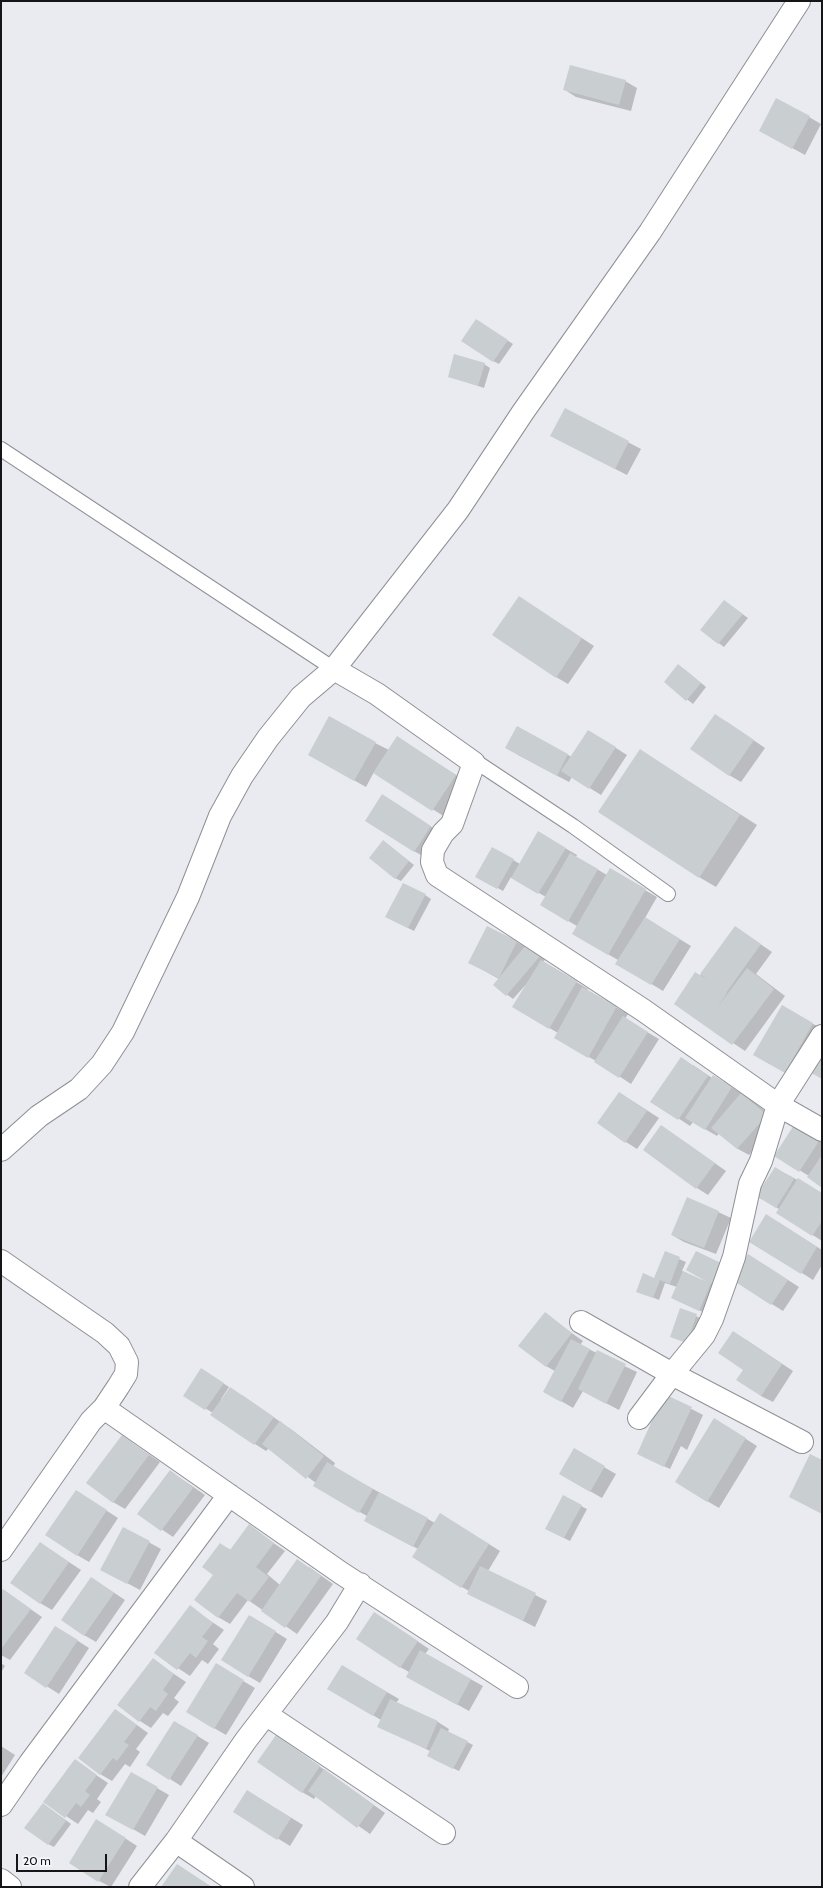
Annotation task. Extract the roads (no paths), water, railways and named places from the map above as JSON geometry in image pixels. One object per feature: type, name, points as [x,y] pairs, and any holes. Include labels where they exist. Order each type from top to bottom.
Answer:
[{"type":"street","points":[[1,1150],[39,1116],[79,1089],[102,1064],[123,1032],[188,897],[220,816],[242,776],[268,738],[301,696],[334,669],[458,510],[532,399],[650,232],[798,1]]},
{"type":"street","points":[[334,669],[377,694],[474,763],[452,824],[443,833],[433,850],[432,862],[437,875],[643,1010],[778,1105],[798,1114],[822,1130]]},
{"type":"street","points":[[639,1418],[704,1335],[712,1319],[734,1257],[750,1184],[761,1161],[778,1105],[822,1036]]},
{"type":"street","points":[[1,1261],[105,1333],[119,1346],[127,1362],[126,1374],[104,1408],[91,1421],[1,1550]]},
{"type":"street","points":[[581,1322],[672,1374],[802,1442]]},
{"type":"street","points":[[104,1408],[341,1573],[517,1687]]},
{"type":"street","points":[[1,1805],[229,1495]]},
{"type":"street","points":[[140,1887],[176,1841],[246,1740],[337,1622],[360,1584]]},
{"type":"street","points":[[267,1714],[444,1833]]},
{"type":"street","points":[[176,1841],[243,1887]]},
{"type":"street","points":[[1,1880],[10,1887]]},
{"type":"lane","points":[[1,449],[334,669]]},
{"type":"lane","points":[[474,763],[481,764],[573,826],[668,894]]}]
